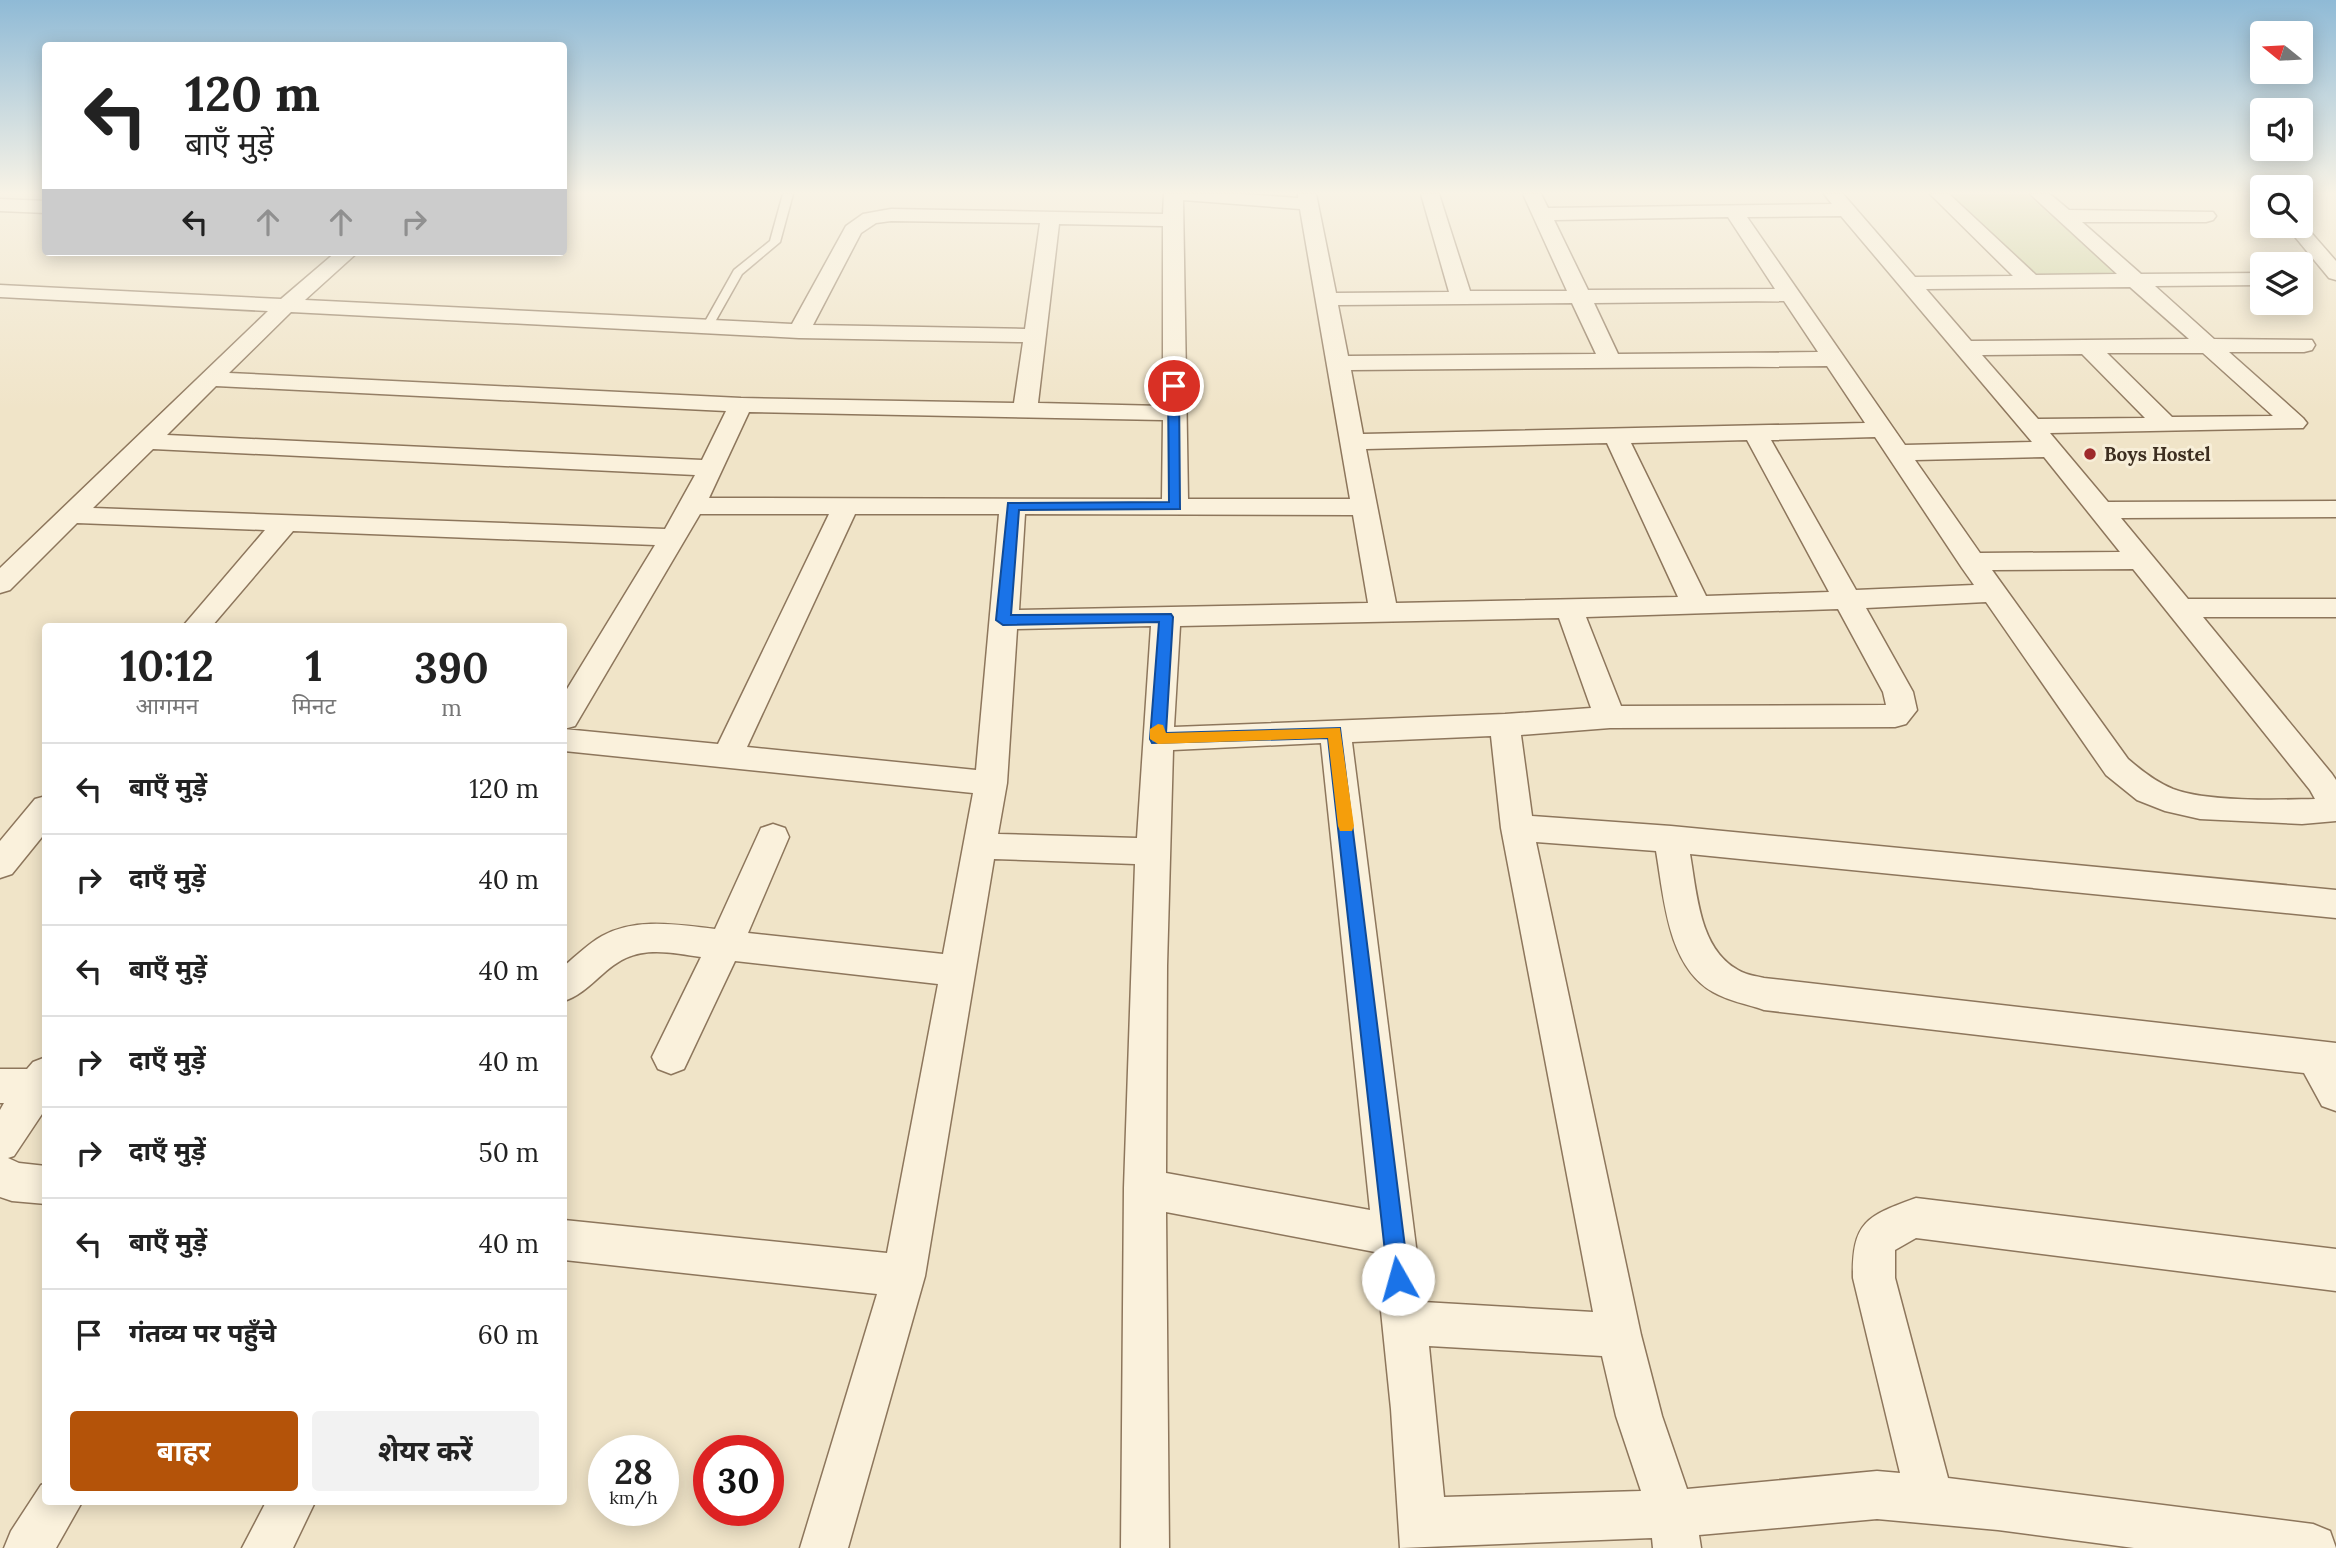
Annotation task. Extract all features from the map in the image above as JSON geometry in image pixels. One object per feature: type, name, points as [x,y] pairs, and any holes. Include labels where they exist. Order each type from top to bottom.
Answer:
[{"type":"street","points":[[0,584],[208,379],[331,266]]},
{"type":"street","points":[[799,331],[834,266]]},
{"type":"street","points":[[1026,411],[1043,266]]},
{"type":"street","points":[[1172,266],[1175,506]]},
{"type":"street","points":[[1320,266],[1384,612]]},
{"type":"street","points":[[1452,266],[1461,298]]},
{"type":"street","points":[[1565,266],[1610,361]]},
{"type":"street","points":[[1770,266],[1972,562],[2116,766],[2134,785],[2161,799],[2195,807],[2329,811],[2332,801],[2321,782],[2032,426],[1895,266]]},
{"type":"street","points":[[2015,266],[2030,281]]},
{"type":"street","points":[[2032,426],[2295,422],[2119,266]]},
{"type":"street","points":[[1909,283],[2250,279]]},
{"type":"street","points":[[0,291],[707,327],[1034,336]]},
{"type":"street","points":[[1326,299],[1790,295]]},
{"type":"street","points":[[1965,348],[2304,345]]},
{"type":"street","points":[[2088,347],[2164,424]]},
{"type":"street","points":[[1338,363],[1834,359]]},
{"type":"street","points":[[208,379],[741,405],[1174,414]]},
{"type":"street","points":[[567,708],[575,680],[692,506],[741,405]]},
{"type":"street","points":[[1352,442],[1883,430]]},
{"type":"street","points":[[1158,739],[1505,725],[1610,718],[1730,715],[1895,716],[1902,710],[1898,692],[1755,433]]},
{"type":"street","points":[[1616,436],[1696,605]]},
{"type":"street","points":[[144,441],[711,468]]},
{"type":"street","points":[[1898,453],[2051,449]]},
{"type":"street","points":[[692,506],[1365,507]]},
{"type":"street","points":[[728,755],[846,506]]},
{"type":"street","points":[[824,1548],[904,1276],[991,783],[1013,506]]},
{"type":"street","points":[[2101,510],[2336,509]]},
{"type":"street","points":[[70,515],[673,538]]},
{"type":"street","points":[[200,623],[286,523]]},
{"type":"street","points":[[1972,562],[2141,560]]},
{"type":"street","points":[[1003,620],[1696,605],[1994,593]]},
{"type":"street","points":[[1569,608],[1610,718]]},
{"type":"street","points":[[2180,608],[2336,608]]},
{"type":"street","points":[[1145,1548],[1144,1188],[1158,739],[1166,617]]},
{"type":"street","points":[[1505,725],[1517,828],[1619,1335],[1639,1416],[1675,1531]]},
{"type":"street","points":[[1335,732],[1414,1409],[1423,1534],[1675,1531],[1877,1495],[1930,1499],[2312,1548]]},
{"type":"street","points":[[567,740],[991,783]]},
{"type":"street","points":[[0,864],[42,813]]},
{"type":"street","points":[[1517,828],[1671,839],[2336,904]]},
{"type":"street","points":[[671,1057],[773,836]]},
{"type":"street","points":[[1671,839],[1692,943],[1702,961],[1723,980],[1765,994],[2326,1059],[2336,1094]]},
{"type":"street","points":[[979,846],[1154,852]]},
{"type":"street","points":[[567,984],[605,952],[631,941],[653,937],[958,971]]},
{"type":"street","points":[[0,1143],[27,1082]]},
{"type":"street","points":[[0,1174],[12,1182],[42,1185]]},
{"type":"street","points":[[1144,1188],[1393,1235]]},
{"type":"street","points":[[1930,1499],[1874,1278],[1873,1247],[1883,1230],[1916,1218],[2336,1270]]},
{"type":"street","points":[[567,1240],[904,1276]]},
{"type":"street","points":[[1404,1323],[1619,1335]]},
{"type":"street","points":[[28,1548],[56,1505]]},
{"type":"street","points":[[266,1548],[290,1505]]},
{"type":"lane","points":[[707,327],[738,272],[745,266]]},
{"type":"green space","points":[[2020,266],[2107,266],[2116,274],[2030,276]]},
{"type":"slow traffic","points":[[1158,729],[1158,739],[1335,732],[1346,826]]},
{"type":"place","name":"Boys Hostel","points":[[2090,454]]},
{"type":"route","points":[[1174,386],[1175,506],[1013,506],[1003,620],[1166,617],[1158,739],[1335,732],[1398,1279]]}]
